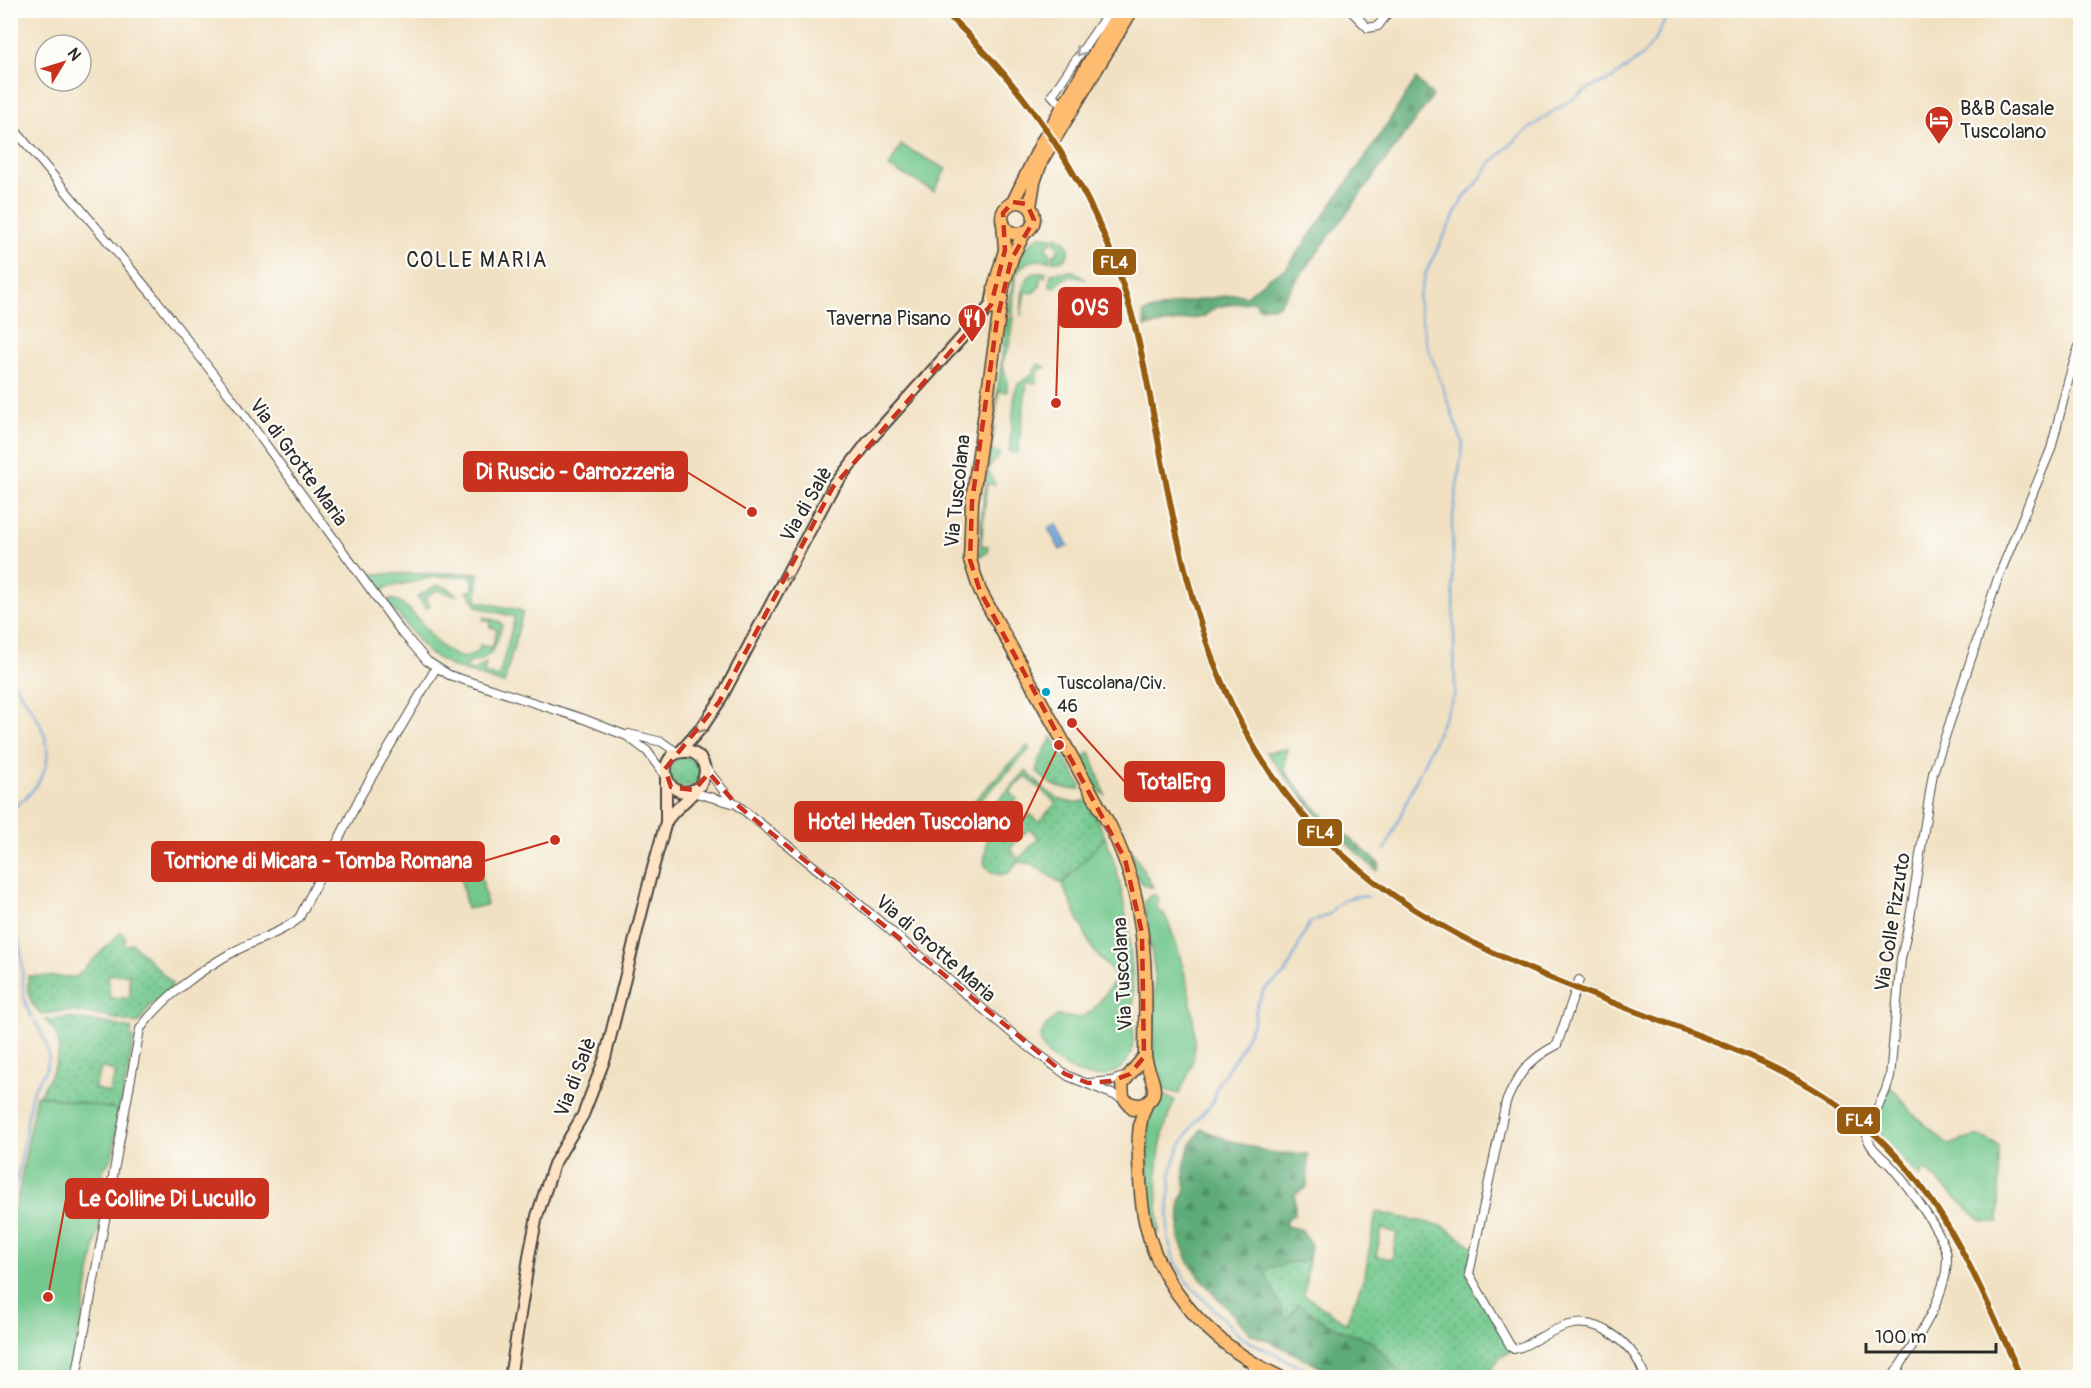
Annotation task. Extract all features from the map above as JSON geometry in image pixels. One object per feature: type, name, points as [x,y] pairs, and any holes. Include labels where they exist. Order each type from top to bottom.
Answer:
[{"type":"main road","points":[[1045,146],[1034,182],[1030,207],[1034,220],[1033,225],[1025,232],[1012,232],[1003,222],[1005,208],[1013,202],[1120,10]]},
{"type":"main road","points":[[1061,116],[1132,10]]},
{"type":"main road","points":[[1013,202],[1022,202],[1030,207]]},
{"type":"main road","name":"Via Tuscolana","points":[[997,320],[993,294],[996,276],[1005,250],[1003,222]]},
{"type":"main road","name":"Via Tuscolana","points":[[1025,232],[1007,272],[997,320],[972,502],[969,539],[970,565],[980,591],[1094,796],[1125,859],[1142,925],[1146,980],[1144,1057],[1151,1079]]},
{"type":"main road","name":"Via di Salè","points":[[681,750],[703,726],[719,702],[833,487],[867,443],[991,305],[993,294]]},
{"type":"main road","points":[[681,750],[698,756],[705,767],[704,781],[694,790],[674,789],[666,777],[666,765],[681,750]]},
{"type":"main road","name":"Via di Salè","points":[[510,1377],[532,1239],[554,1164],[583,1115],[600,1074],[666,822],[666,777]]},
{"type":"main road","name":"Via di Salè","points":[[666,822],[694,790]]},
{"type":"main road","points":[[1141,1119],[1126,1100],[1121,1087],[1144,1057]]},
{"type":"main road","points":[[1129,1075],[1143,1073],[1151,1079],[1154,1092],[1147,1102],[1141,1119],[1140,1171],[1142,1204],[1148,1233],[1159,1262],[1177,1292],[1197,1318],[1221,1340],[1252,1362],[1282,1377]]},
{"type":"main road","points":[[1126,1100],[1134,1105],[1147,1102]]},
{"type":"street","points":[[1061,116],[1052,95],[1110,10]]},
{"type":"street","points":[[1350,10],[1368,28],[1378,26],[1390,10]]},
{"type":"street","name":"Via di Grotte Maria","points":[[10,124],[155,298],[244,414],[419,653],[436,668],[454,677],[535,702],[621,733],[681,750]]},
{"type":"street","name":"Via Colle Pizzuto","points":[[1892,1377],[1936,1305],[1947,1257],[1937,1233],[1920,1204],[1898,1174],[1870,1145],[1867,1133],[1890,1077],[1901,959],[1910,918],[1934,768],[1995,586],[2051,449],[2080,343]]},
{"type":"street","points":[[76,1377],[140,1029],[150,1015],[180,988],[232,953],[290,925],[301,915],[361,795],[436,668]]},
{"type":"street","name":"Via di Grotte Maria","points":[[621,733],[644,747],[666,777]]},
{"type":"street","name":"Via di Grotte Maria","points":[[705,767],[723,792],[736,804],[832,881],[1021,1041],[1065,1074],[1126,1100]]},
{"type":"street","name":"Via di Grotte Maria","points":[[694,790],[736,804]]},
{"type":"street","points":[[1579,980],[1557,1045],[1539,1054],[1515,1079],[1506,1102],[1469,1274],[1514,1349],[1570,1325],[1589,1326],[1609,1333],[1624,1343],[1638,1360],[1645,1377]]},
{"type":"street","points":[[1088,1083],[1111,1081],[1129,1075]]},
{"type":"street","points":[[1252,1362],[1255,1377]]},
{"type":"highlighted area","points":[[1013,202],[1027,204],[1034,220],[1011,260],[997,320],[972,502],[970,560],[980,591],[1125,859],[1142,933],[1144,1057],[1130,1074],[1111,1081],[1088,1083],[1065,1074],[736,804],[709,773],[694,790],[671,787],[665,769],[719,702],[833,487],[991,305],[1005,250],[1003,213]]},
{"type":"green space","points":[[1416,79],[1433,96],[1278,306],[1260,308],[1256,301],[1216,307],[1203,317],[1145,327],[1143,313],[1179,303],[1237,294],[1246,296],[1270,277],[1286,269],[1371,149]]},
{"type":"green space","points":[[901,145],[946,169],[934,191],[889,167]]},
{"type":"green space","points":[[1040,236],[1053,237],[1052,242],[1046,248],[1050,254],[1049,261],[1036,260],[1021,268],[1015,283],[1013,314],[1008,313],[1013,281],[1020,260],[1031,242]]},
{"type":"green space","points":[[1056,236],[1064,240],[1069,248],[1067,257],[1060,261],[1052,261],[1053,254],[1057,253],[1059,248],[1055,242]]},
{"type":"green space","points":[[1074,271],[1086,280],[1069,277],[1058,283],[1055,288],[1050,287],[1051,273]]},
{"type":"green space","points":[[1046,272],[1045,277],[1040,277],[1040,286],[1033,293],[1025,292],[1021,316],[1024,283],[1033,274]]},
{"type":"green space","points":[[1007,317],[1013,317],[1009,347],[1002,363],[1007,379],[1007,392],[999,391],[991,451],[999,453],[998,458],[988,470],[995,485],[987,484],[981,545],[988,546],[987,553],[980,556],[981,520]]},
{"type":"green space","points":[[1038,364],[1046,367],[1038,371],[1036,383],[1027,382],[1018,453],[1009,452],[1014,394],[1018,384],[1032,375]]},
{"type":"green space","points":[[478,573],[477,601],[523,611],[504,684],[453,667],[428,653],[388,602],[390,599],[403,604],[441,646],[462,658],[478,652],[480,645],[492,648],[497,629],[490,627],[491,622],[483,620],[484,617],[500,622],[502,625],[492,651],[464,667],[473,671],[486,663],[484,673],[499,677],[515,617],[478,607],[467,591],[473,591],[473,576],[436,577],[384,588],[381,592],[368,574]]},
{"type":"green space","points":[[437,585],[449,588],[456,595],[437,590],[425,598],[430,606],[426,608],[417,597]]},
{"type":"green space","points":[[1052,737],[1081,786],[1080,789],[1056,786],[1037,771],[1038,763]]},
{"type":"green space","points":[[1027,746],[1030,749],[968,811],[967,808]]},
{"type":"green space","points":[[1287,749],[1284,770],[1286,778],[1267,752]]},
{"type":"green space","points":[[1090,752],[1105,795],[1096,788],[1088,773],[1085,756]]},
{"type":"green space","points":[[685,757],[696,761],[700,772],[696,783],[685,787],[674,783],[670,772],[674,761]]},
{"type":"green space","points":[[1284,770],[1319,812],[1380,864],[1377,871],[1320,819],[1286,778]]},
{"type":"green space","points":[[1026,771],[1046,790],[1062,800],[1079,803],[1088,800],[1105,837],[1062,884],[1032,864],[1017,862],[1006,874],[996,874],[984,863],[988,832],[982,818]],"holes":[[[1025,776],[1056,803],[1039,822],[1030,814],[1005,841],[988,825],[1010,801],[1013,803],[1017,799],[1010,792]],[[1029,829],[1039,838],[1019,859],[1010,849]]]},
{"type":"green space","points":[[1105,837],[1117,871],[1128,928],[1133,981],[1133,1037],[1129,1057],[1121,1068],[1102,1076],[1089,1076],[1052,1058],[1041,1043],[1041,1034],[1057,1016],[1079,1018],[1093,1010],[1117,978],[1092,948],[1062,884]]},
{"type":"green space","points":[[1131,849],[1153,887],[1143,883],[1136,874]]},
{"type":"green space","points":[[478,861],[487,905],[467,909],[458,865]]},
{"type":"green space","points":[[1151,895],[1156,895],[1159,902],[1156,904],[1161,914],[1164,913],[1170,928],[1182,963],[1191,1002],[1195,1039],[1194,1055],[1179,1094],[1163,1089],[1162,1073],[1153,1063],[1155,975],[1145,907],[1145,901]]},
{"type":"green space","points":[[121,932],[126,938],[124,944],[127,946],[132,943],[172,983],[171,988],[151,1004],[138,1024],[69,1011],[41,1014],[30,996],[28,976],[76,977]],"holes":[[[129,974],[130,997],[110,998],[108,975]]]},
{"type":"green space","points":[[68,1018],[132,1029],[130,1035],[134,1038],[120,1110],[39,1095],[55,1067],[59,1048],[53,1029],[45,1020]],"holes":[[[102,1067],[116,1072],[109,1093],[94,1088]]]},
{"type":"green space","points":[[1890,1086],[1915,1116],[1949,1145],[1981,1137],[1993,1142],[1999,1148],[1999,1222],[1982,1222],[1926,1170],[1923,1170],[1920,1177],[1888,1143],[1873,1131],[1874,1123]]},
{"type":"green space","points":[[36,1095],[120,1110],[112,1158],[101,1173],[108,1177],[71,1377],[11,1378],[11,1217],[17,1202]]},
{"type":"green space","points":[[1161,1095],[1175,1100],[1163,1134],[1158,1166],[1159,1234],[1153,1224],[1150,1209],[1148,1150],[1150,1101]]},
{"type":"green space","points":[[1201,1129],[1228,1140],[1273,1153],[1308,1154],[1307,1187],[1295,1194],[1295,1214],[1286,1219],[1286,1226],[1302,1230],[1311,1245],[1309,1259],[1270,1268],[1266,1274],[1287,1320],[1298,1304],[1345,1332],[1371,1340],[1405,1377],[1339,1377],[1274,1343],[1251,1334],[1207,1286],[1190,1264],[1179,1239],[1180,1201],[1185,1193],[1184,1167],[1189,1147]]},
{"type":"green space","points":[[1376,1212],[1443,1226],[1475,1248],[1469,1274],[1514,1349],[1501,1357],[1483,1377],[1405,1377],[1371,1340],[1345,1332],[1298,1304],[1287,1321],[1266,1274],[1269,1268],[1309,1259],[1304,1295],[1346,1323],[1365,1275]],"holes":[[[1382,1229],[1397,1233],[1392,1259],[1376,1256]]]},
{"type":"water","points":[[1056,524],[1068,546],[1060,550],[1048,528]]},
{"type":"waterway","points":[[1385,850],[1455,693],[1452,523],[1463,444],[1426,341],[1418,300],[1426,272],[1463,198],[1476,185],[1490,164],[1549,114],[1593,86],[1613,78],[1644,54],[1656,38],[1670,10]]},
{"type":"waterway","points":[[10,678],[41,725],[47,751],[46,764],[38,783],[10,812]]},
{"type":"waterway","points":[[1322,1378],[1241,1337],[1187,1282],[1174,1260],[1168,1237],[1170,1175],[1179,1148],[1195,1122],[1213,1102],[1218,1083],[1238,1054],[1254,1021],[1257,1005],[1264,990],[1286,973],[1309,923],[1330,914],[1345,899],[1358,896],[1368,897]]},
{"type":"waterway","points":[[10,928],[20,945],[24,995],[32,1017]]},
{"type":"waterway","points":[[10,1206],[20,1165],[32,1092],[46,1069],[49,1058],[45,1040],[35,1021]]},
{"type":"waterway","points":[[2080,1057],[2078,1074],[2080,1078]]},
{"type":"transit line","name":"FL4","points":[[943,10],[1003,73],[1029,106],[1054,141],[1095,215],[1112,254],[1137,333],[1180,548],[1207,643],[1246,734],[1273,776],[1304,816],[1341,854],[1381,886],[1422,914],[1465,939],[1557,981],[1747,1055],[1807,1085],[1862,1123],[1909,1171],[1948,1226],[1994,1316],[2021,1378]]},
{"type":"place","name":"B&B Casale Tuscolano","points":[[1939,146]]},
{"type":"place","name":"Taverna Pisano","points":[[972,344]]},
{"type":"place","name":"OVS","points":[[1056,403]]},
{"type":"place","name":"Di Ruscio - Carrozzeria","points":[[752,512]]},
{"type":"place","name":"Tuscolana/Civ. 46","points":[[1046,692]]},
{"type":"place","name":"TotalErg","points":[[1072,723]]},
{"type":"place","name":"Hotel Heden Tuscolano","points":[[1059,745]]},
{"type":"place","name":"Torrione di Micara - Tomba Romana","points":[[555,840]]},
{"type":"place","name":"Le Colline Di Lucullo","points":[[48,1297]]},
{"type":"district","name":"COLLE MARIA","points":[[477,260]]}]
